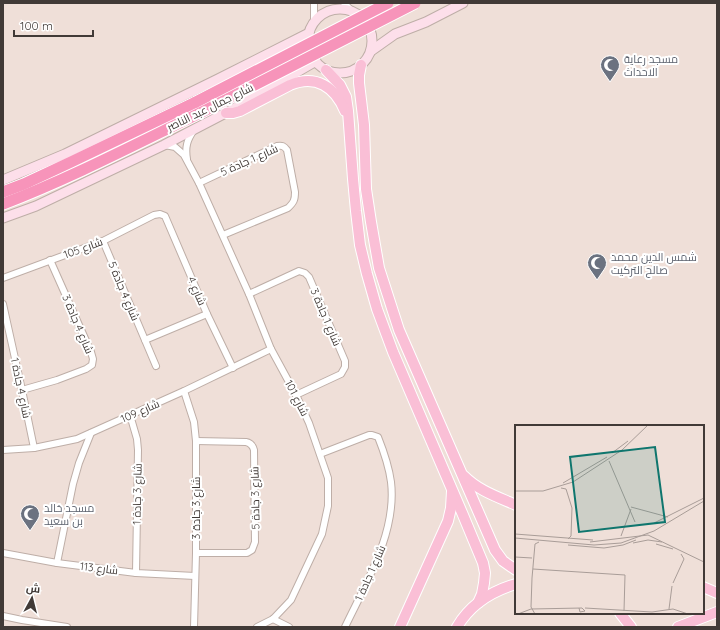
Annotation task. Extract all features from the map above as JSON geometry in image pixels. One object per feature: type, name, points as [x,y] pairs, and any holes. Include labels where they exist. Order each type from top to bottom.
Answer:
[{"type":"highway","name":"شارع جمال عبد الناصر","points":[[3,192],[24,184],[196,102],[388,3]]},
{"type":"highway","name":"شارع جمال عبد الناصر","points":[[3,204],[31,194],[202,112],[415,3]]},
{"type":"main road","points":[[354,12],[377,3]]},
{"type":"main road","points":[[371,51],[395,34],[426,22],[463,3]]},
{"type":"main road","points":[[326,70],[338,73],[354,70],[367,59],[371,51],[372,36],[369,27],[364,19],[354,12],[341,9],[329,11],[319,17],[309,33],[309,48],[316,61],[340,85],[346,97],[360,245],[367,274],[377,309],[393,352],[483,563],[485,573],[484,583],[482,594],[478,603]]},
{"type":"main road","points":[[3,180],[65,154],[309,33]]},
{"type":"main road","points":[[3,218],[43,202],[164,145],[226,113],[316,61]]},
{"type":"main road","points":[[361,65],[359,83],[364,125],[366,189],[379,268],[399,330],[495,550],[503,561],[515,569]]},
{"type":"main road","points":[[226,113],[240,111],[294,83],[303,81],[322,84],[335,93],[343,107],[349,125]]},
{"type":"main road","points":[[462,474],[485,492],[515,505]]},
{"type":"main road","points":[[400,627],[448,521],[451,508],[452,489]]},
{"type":"main road","points":[[463,515],[468,518],[471,517],[476,514],[478,509]]},
{"type":"main road","points":[[456,627],[478,603],[491,594],[515,584]]},
{"type":"main road","points":[[704,587],[717,593]]},
{"type":"main road","points":[[678,627],[717,612]]},
{"type":"main road","points":[[621,614],[631,627]]},
{"type":"street","points":[[314,3],[314,23]]},
{"type":"street","points":[[344,3],[354,12]]},
{"type":"street","name":"شارع 101","points":[[188,162],[186,147],[195,129]]},
{"type":"street","name":"شارع 101","points":[[164,145],[177,149],[184,155],[199,183],[249,294],[271,350],[296,395],[309,423],[328,478],[328,506],[322,534],[291,600],[273,619],[257,627]]},
{"type":"street","name":"شارع 1 جادة 5","points":[[199,183],[277,146],[283,146],[287,150],[295,192],[293,203],[288,208],[223,235]]},
{"type":"street","name":"شارع 105","points":[[3,278],[103,241],[154,215],[160,214]]},
{"type":"street","name":"شارع 4","points":[[160,214],[164,216],[233,368]]},
{"type":"street","name":"شارع 4 جادة 5","points":[[103,241],[156,366]]},
{"type":"street","name":"شارع 4 جادة 3","points":[[22,390],[57,380],[86,368],[92,365],[93,362],[50,260]]},
{"type":"street","name":"شارع 1 جادة 3","points":[[249,294],[299,271],[305,272],[309,277],[345,361],[345,367],[341,374],[296,395]]},
{"type":"street","name":"شارع 4 جادة 1","points":[[3,304],[34,448]]},
{"type":"street","points":[[146,340],[208,314]]},
{"type":"street","name":"شارع 109","points":[[3,450],[34,448],[77,439],[271,350]]},
{"type":"street","name":"شارع 3 جادة 3","points":[[184,391],[194,422],[196,441],[196,553],[194,627]]},
{"type":"street","name":"شارع 3 جادة 1","points":[[130,415],[137,439],[138,450],[136,573]]},
{"type":"street","points":[[57,563],[73,484],[79,463],[91,433]]},
{"type":"street","name":"شارع 1 جادة 1","points":[[320,454],[369,435],[376,436],[378,437],[386,457],[391,482],[391,508],[382,547],[345,627]]},
{"type":"street","name":"شارع 3 جادة 5","points":[[196,441],[246,442],[253,447],[256,542],[254,548],[247,553],[196,553]]},
{"type":"street","name":"شارع 113","points":[[3,554],[57,563],[136,573],[195,576]]},
{"type":"street","points":[[3,616],[66,627]]},
{"type":"street","points":[[273,619],[289,627]]},
{"type":"place","name":"مسجد رعاية الاحداث","points":[[610,82]]},
{"type":"place","name":"شمس الدين محمد صالح التركيت","points":[[597,280]]},
{"type":"place","name":"مسجد خالد بن سعيد","points":[[30,531]]}]
